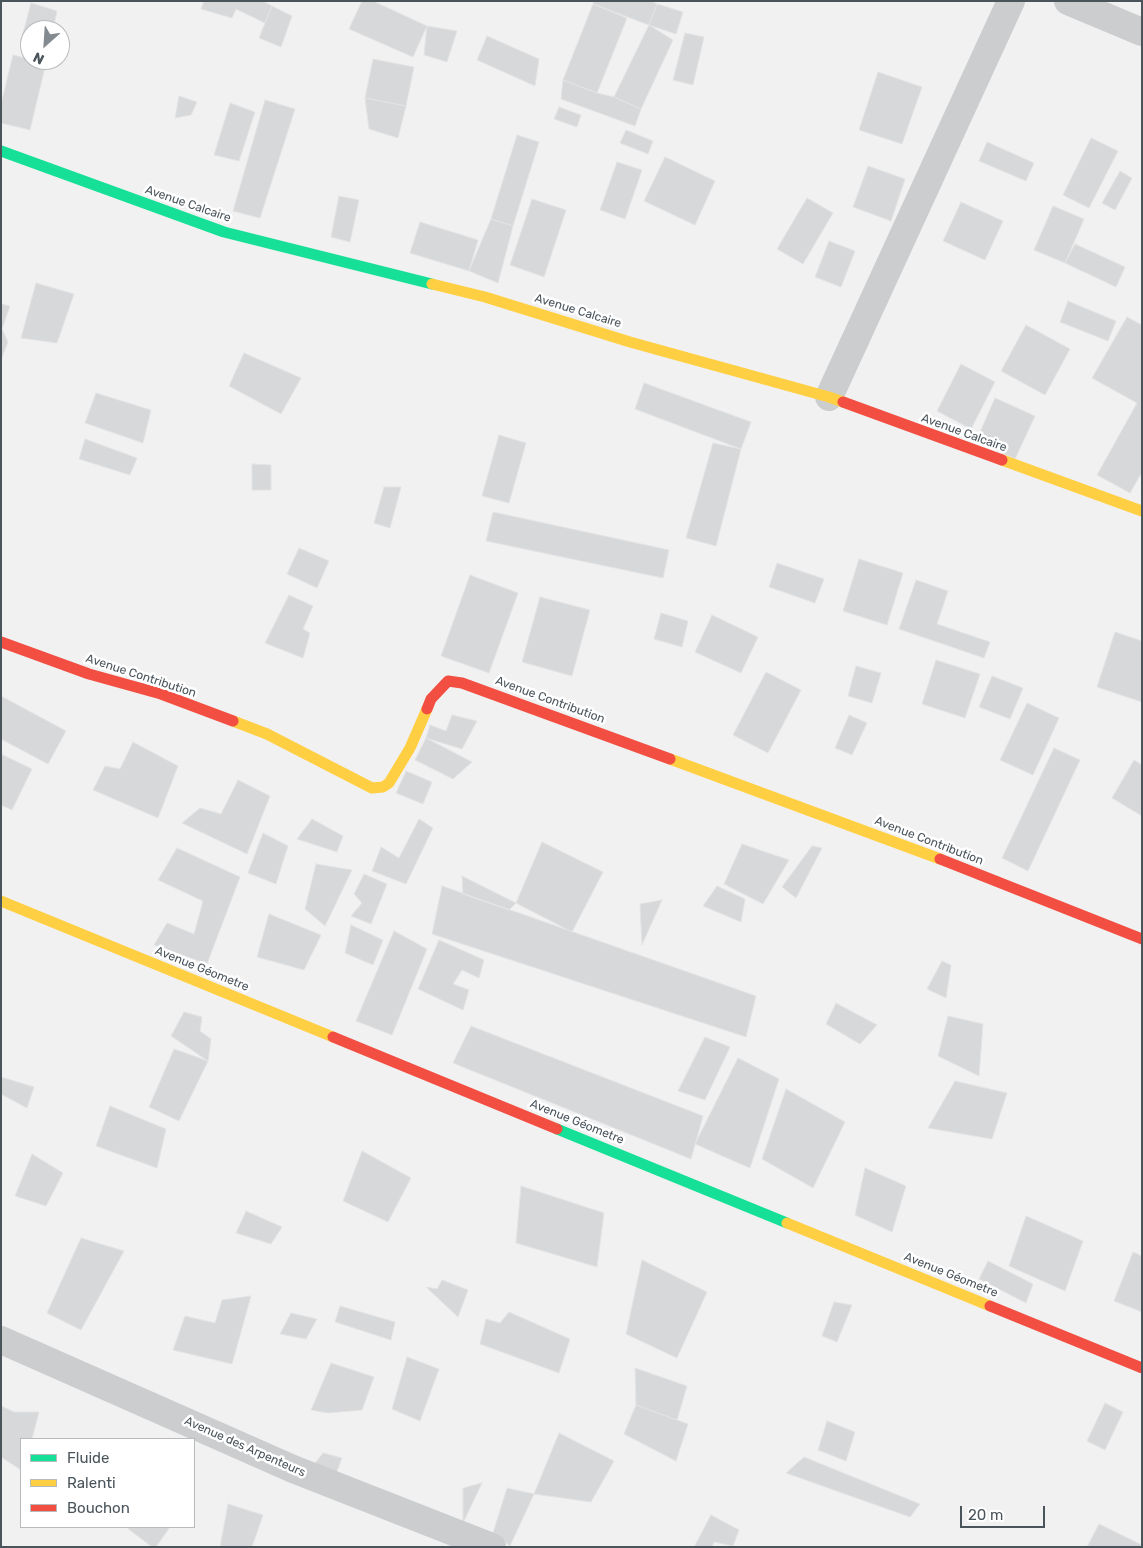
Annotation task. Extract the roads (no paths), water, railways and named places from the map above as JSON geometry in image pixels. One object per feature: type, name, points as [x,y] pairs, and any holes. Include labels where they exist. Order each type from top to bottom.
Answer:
[{"type":"street","points":[[828,397],[1011,1]]},
{"type":"street","points":[[1068,1],[1142,32]]},
{"type":"street","name":"Avenue Calcaire","points":[[1,152],[224,232],[485,297],[630,342],[828,397],[1142,511]]},
{"type":"street","name":"Avenue Contribution","points":[[1,642],[89,674],[161,694],[266,734],[372,788],[383,787],[389,783],[410,748],[431,699],[440,688],[448,681],[462,683],[906,846],[1142,939]]},
{"type":"street","name":"Avenue Géometre","points":[[1,901],[1142,1368]]},
{"type":"street","name":"Avenue des Arpenteurs","points":[[1,1340],[293,1469],[492,1547]]}]
